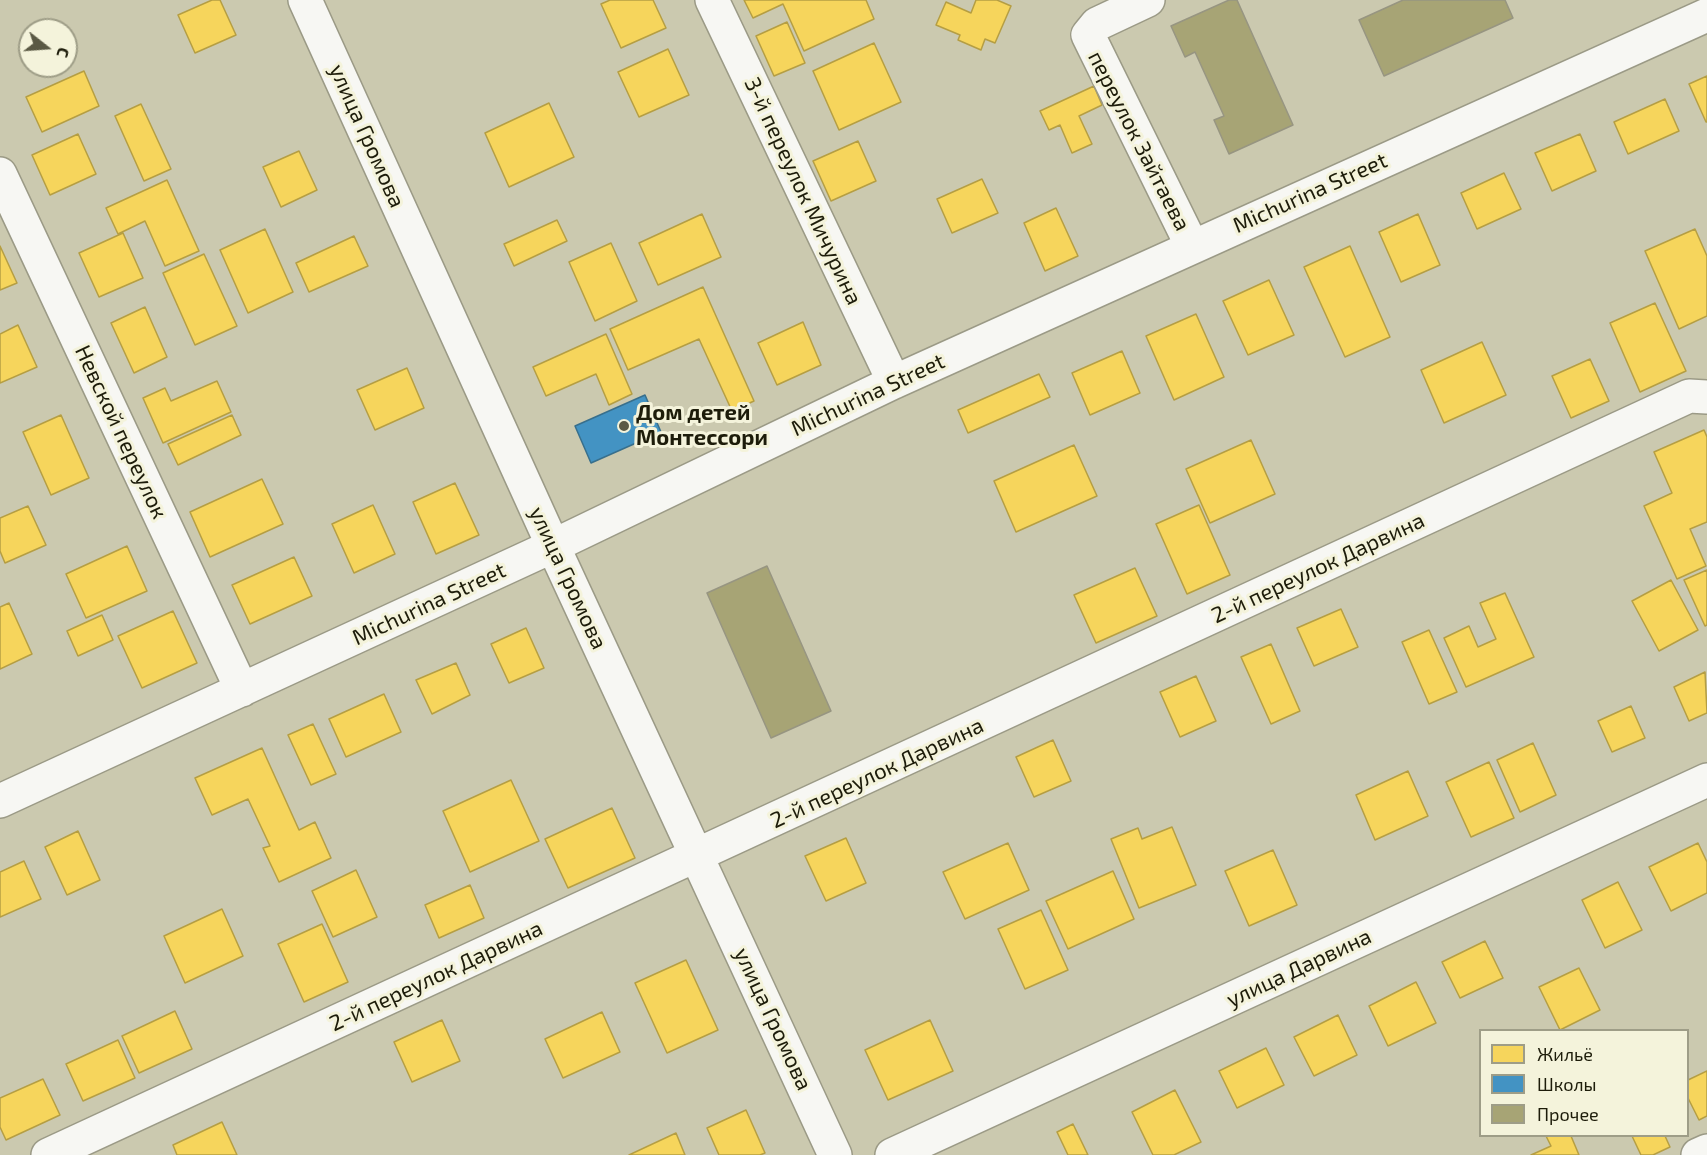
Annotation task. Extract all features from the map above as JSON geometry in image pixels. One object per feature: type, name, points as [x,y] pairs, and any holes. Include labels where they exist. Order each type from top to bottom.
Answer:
[{"type":"street","name":"улица Громова","points":[[305,0],[553,546],[835,1155]]},
{"type":"street","name":"3-й переулок Мичурина","points":[[712,0],[894,382]]},
{"type":"street","name":"переулок Зайтаева","points":[[1148,0],[1097,24],[1088,35],[1192,246]]},
{"type":"street","name":"Michurina Street","points":[[0,801],[553,546],[894,382],[1707,15]]},
{"type":"street","name":"Невской переулок","points":[[0,174],[242,690]]},
{"type":"street","name":"2-й переулок Дарвина","points":[[48,1155],[1689,396],[1707,397]]},
{"type":"street","name":"улица Дарвина","points":[[892,1155],[1707,780]]},
{"type":"street","points":[[1698,1155],[1707,1151]]},
{"type":"building: Жильё","points":[[212,0],[220,0],[236,35],[195,53],[178,15]]},
{"type":"building: Жильё","points":[[610,0],[653,0],[666,28],[621,48],[601,4]]},
{"type":"building: Жильё","points":[[744,0],[866,0],[874,19],[804,51],[783,4],[753,18]]},
{"type":"building: Жильё","points":[[976,0],[997,0],[1011,6],[995,43],[985,39],[981,50],[958,40],[960,35],[936,25],[946,2],[971,13]]},
{"type":"building: Жильё","points":[[787,22],[805,63],[774,76],[756,36]]},
{"type":"building: Жильё","points":[[874,43],[901,102],[839,130],[813,71]]},
{"type":"building: Жильё","points":[[668,49],[689,95],[639,117],[618,72]]},
{"type":"building: Жильё","points":[[84,71],[99,106],[42,132],[26,97],[68,78],[78,78],[78,74]]},
{"type":"building: Жильё","points":[[1707,76],[1707,122],[1706,122],[1689,84]]},
{"type":"building: Жильё","points":[[1094,86],[1102,105],[1079,116],[1092,144],[1072,153],[1060,125],[1049,130],[1040,111]]},
{"type":"building: Жильё","points":[[1665,99],[1679,131],[1628,154],[1614,122]]},
{"type":"building: Жильё","points":[[549,103],[574,157],[509,187],[485,133]]},
{"type":"building: Жильё","points":[[141,104],[171,169],[144,181],[115,116]]},
{"type":"building: Жильё","points":[[78,134],[96,174],[50,195],[32,155]]},
{"type":"building: Жильё","points":[[1580,134],[1596,171],[1552,191],[1535,153]]},
{"type":"building: Жильё","points":[[858,141],[876,181],[831,201],[813,161]]},
{"type":"building: Жильё","points":[[299,151],[317,190],[281,207],[263,167]]},
{"type":"building: Жильё","points":[[1504,173],[1521,209],[1477,229],[1461,193]]},
{"type":"building: Жильё","points":[[982,179],[998,213],[952,233],[937,199]]},
{"type":"building: Жильё","points":[[167,180],[199,251],[165,266],[145,221],[118,234],[106,208]]},
{"type":"building: Жильё","points":[[1056,208],[1078,256],[1045,271],[1024,223]]},
{"type":"building: Жильё","points":[[702,214],[721,257],[658,285],[639,243]]},
{"type":"building: Жильё","points":[[1418,214],[1440,265],[1401,282],[1379,232]]},
{"type":"building: Жильё","points":[[557,220],[567,241],[514,266],[504,244]]},
{"type":"building: Жильё","points":[[265,229],[293,292],[248,313],[220,250]]},
{"type":"building: Жильё","points":[[1695,229],[1707,256],[1707,316],[1679,329],[1645,251]]},
{"type":"building: Жильё","points":[[123,233],[143,278],[99,297],[79,253]]},
{"type":"building: Жильё","points":[[354,236],[368,266],[309,292],[296,263]]},
{"type":"building: Жильё","points":[[611,243],[637,301],[595,321],[569,262]]},
{"type":"building: Жильё","points":[[0,246],[17,283],[0,290]]},
{"type":"building: Жильё","points":[[1350,246],[1390,337],[1345,357],[1304,267]]},
{"type":"building: Жильё","points":[[204,254],[237,326],[195,345],[163,273]]},
{"type":"building: Жильё","points":[[1269,280],[1294,335],[1248,355],[1223,301]]},
{"type":"building: Жильё","points":[[703,287],[754,401],[732,411],[699,339],[628,370],[610,329]]},
{"type":"building: Жильё","points":[[1655,303],[1686,371],[1640,392],[1610,323]]},
{"type":"building: Жильё","points":[[145,307],[167,357],[134,373],[111,323]]},
{"type":"building: Жильё","points":[[1196,314],[1224,377],[1174,400],[1146,336]]},
{"type":"building: Жильё","points":[[803,322],[821,365],[777,385],[758,343]]},
{"type":"building: Жильё","points":[[18,325],[37,367],[0,383],[0,334]]},
{"type":"building: Жильё","points":[[606,334],[632,394],[609,405],[596,374],[546,396],[533,367]]},
{"type":"building: Жильё","points":[[1482,342],[1506,395],[1444,423],[1421,370]]},
{"type":"building: Жильё","points":[[1122,351],[1140,393],[1090,415],[1072,373]]},
{"type":"building: Жильё","points":[[1590,359],[1609,401],[1571,418],[1552,376]]},
{"type":"building: Жильё","points":[[407,368],[424,408],[375,430],[357,390]]},
{"type":"building: Жильё","points":[[1039,374],[1050,397],[968,433],[958,410]]},
{"type":"building: Жильё","points":[[217,381],[231,412],[163,443],[143,398],[165,388],[171,401]]},
{"type":"building: Жильё","points":[[61,415],[89,478],[51,495],[23,432]]},
{"type":"building: Жильё","points":[[232,415],[241,435],[178,465],[168,444]]},
{"type":"building: Жильё","points":[[1704,430],[1707,437],[1707,522],[1690,529],[1706,566],[1677,579],[1644,506],[1672,493],[1654,452]]},
{"type":"building: Жильё","points":[[1251,440],[1275,494],[1210,523],[1186,469]]},
{"type":"building: Жильё","points":[[1074,445],[1097,496],[1016,532],[994,481]]},
{"type":"building: Жильё","points":[[262,479],[283,524],[210,557],[190,512]]},
{"type":"building: Жильё","points":[[455,483],[479,535],[436,554],[413,502]]},
{"type":"building: Жильё","points":[[373,505],[395,554],[354,573],[332,524]]},
{"type":"building: Жильё","points":[[1199,505],[1230,575],[1187,594],[1156,524]]},
{"type":"building: Жильё","points":[[28,506],[46,545],[5,563],[0,551],[0,518]]},
{"type":"building: Жильё","points":[[127,546],[147,591],[86,618],[66,574]]},
{"type":"building: Жильё","points":[[294,557],[312,596],[250,624],[232,585]]},
{"type":"building: Жильё","points":[[1135,568],[1157,616],[1096,643],[1074,595]]},
{"type":"building: Жильё","points":[[1707,570],[1707,625],[1705,626],[1684,580]]},
{"type":"building: Жильё","points":[[1671,580],[1698,630],[1659,651],[1632,601]]},
{"type":"building: Жильё","points":[[1505,593],[1534,657],[1466,687],[1444,638],[1469,626],[1478,647],[1496,639],[1480,603]]},
{"type":"building: Жильё","points":[[9,603],[32,654],[0,669],[0,607]]},
{"type":"building: Жильё","points":[[1341,609],[1358,647],[1314,666],[1297,628]]},
{"type":"building: Жильё","points":[[173,611],[197,663],[142,688],[118,636]]},
{"type":"building: Жильё","points":[[102,615],[113,640],[78,656],[67,631]]},
{"type":"building: Жильё","points":[[526,628],[544,668],[509,683],[491,644]]},
{"type":"building: Жильё","points":[[1429,630],[1457,692],[1429,704],[1402,642]]},
{"type":"building: Жильё","points":[[1271,644],[1300,711],[1271,724],[1241,657]]},
{"type":"building: Жильё","points":[[456,663],[470,695],[432,714],[416,680]]},
{"type":"building: Жильё","points":[[1705,672],[1707,713],[1689,721],[1674,687]]},
{"type":"building: Жильё","points":[[1196,676],[1216,721],[1180,737],[1160,692]]},
{"type":"building: Жильё","points":[[384,694],[401,732],[346,757],[329,719]]},
{"type":"building: Жильё","points":[[1631,706],[1645,738],[1612,752],[1598,721]]},
{"type":"building: Жильё","points":[[313,724],[336,774],[311,785],[288,735]]},
{"type":"building: Жильё","points":[[1053,740],[1071,781],[1034,797],[1016,757]]},
{"type":"building: Жильё","points":[[1533,743],[1556,795],[1520,812],[1497,760]]},
{"type":"building: Жильё","points":[[262,748],[299,830],[315,822],[331,858],[279,882],[263,848],[270,846],[248,799],[212,815],[195,778]]},
{"type":"building: Жильё","points":[[1489,762],[1514,818],[1471,837],[1446,782]]},
{"type":"building: Жильё","points":[[1408,771],[1428,816],[1375,840],[1356,795]]},
{"type":"building: Жильё","points":[[511,780],[539,841],[470,872],[443,811]]},
{"type":"building: Жильё","points":[[612,808],[635,858],[568,888],[545,839]]},
{"type":"building: Жильё","points":[[1172,827],[1196,885],[1139,908],[1111,839],[1138,828],[1142,839]]},
{"type":"building: Жильё","points":[[78,831],[100,880],[67,895],[45,847]]},
{"type":"building: Жильё","points":[[846,838],[866,883],[826,901],[805,856]]},
{"type":"building: Жильё","points":[[1008,843],[1029,890],[965,919],[943,872]]},
{"type":"building: Жильё","points":[[1698,843],[1707,862],[1707,893],[1671,911],[1649,867]]},
{"type":"building: Жильё","points":[[1273,850],[1297,905],[1249,926],[1225,871]]},
{"type":"building: Жильё","points":[[24,861],[41,899],[0,917],[0,872]]},
{"type":"building: Жильё","points":[[356,870],[377,917],[333,937],[312,891]]},
{"type":"building: Жильё","points":[[1113,871],[1134,919],[1068,949],[1046,901]]},
{"type":"building: Жильё","points":[[1618,882],[1642,930],[1605,948],[1582,900]]},
{"type":"building: Жильё","points":[[470,885],[484,918],[439,938],[425,905]]},
{"type":"building: Жильё","points":[[222,909],[243,956],[185,983],[164,936]]},
{"type":"building: Жильё","points":[[1041,910],[1068,970],[1025,989],[998,929]]},
{"type":"building: Жильё","points":[[322,924],[348,982],[304,1002],[278,944]]},
{"type":"building: Жильё","points":[[1485,941],[1503,978],[1460,998],[1442,962]]},
{"type":"building: Жильё","points":[[686,960],[718,1030],[667,1053],[635,983]]},
{"type":"building: Жильё","points":[[1579,968],[1600,1010],[1560,1029],[1539,987]]},
{"type":"building: Жильё","points":[[1416,982],[1436,1023],[1388,1046],[1369,1006]]},
{"type":"building: Жильё","points":[[175,1011],[192,1049],[139,1073],[122,1036]]},
{"type":"building: Жильё","points":[[602,1012],[620,1052],[563,1078],[545,1039]]},
{"type":"building: Жильё","points":[[1338,1015],[1357,1055],[1314,1076],[1294,1037]]},
{"type":"building: Жильё","points":[[442,1020],[460,1061],[412,1082],[394,1042]]},
{"type":"building: Жильё","points":[[930,1020],[953,1071],[888,1100],[865,1050]]},
{"type":"building: Жильё","points":[[118,1040],[135,1078],[83,1101],[66,1064]]},
{"type":"building: Жильё","points":[[1266,1048],[1284,1085],[1237,1108],[1219,1071]]},
{"type":"building: Жильё","points":[[1707,1071],[1707,1116],[1699,1120],[1689,1100],[1689,1080]]},
{"type":"building: Жильё","points":[[43,1079],[60,1115],[6,1140],[0,1127],[0,1098]]},
{"type":"building: Жильё","points":[[1175,1090],[1201,1142],[1174,1155],[1153,1155],[1132,1112]]},
{"type":"building: Жильё","points":[[746,1110],[765,1153],[719,1155],[707,1128]]},
{"type":"building: Жильё","points":[[222,1122],[237,1155],[177,1155],[173,1145]]},
{"type":"building: Жильё","points":[[1073,1124],[1088,1155],[1068,1155],[1057,1132]]},
{"type":"building: Жильё","points":[[676,1133],[685,1155],[629,1155]]},
{"type":"building: Жильё","points":[[1546,1137],[1571,1137],[1579,1155],[1531,1155],[1551,1146]]},
{"type":"building: Жильё","points":[[1632,1137],[1665,1137],[1670,1147],[1653,1155],[1641,1155]]},
{"type":"building: Школы","points":[[645,395],[661,432],[591,463],[575,426]]},
{"type":"building: Прочее","points":[[1229,0],[1237,0],[1293,125],[1229,154],[1214,120],[1224,116],[1195,52],[1185,57],[1171,26]]},
{"type":"building: Прочее","points":[[1403,0],[1505,0],[1513,18],[1384,76],[1359,20]]},
{"type":"building: Прочее","points":[[767,566],[831,711],[771,738],[707,593]]},
{"type":"place","name":"Дом детей Монтессори","points":[[624,426]]}]
